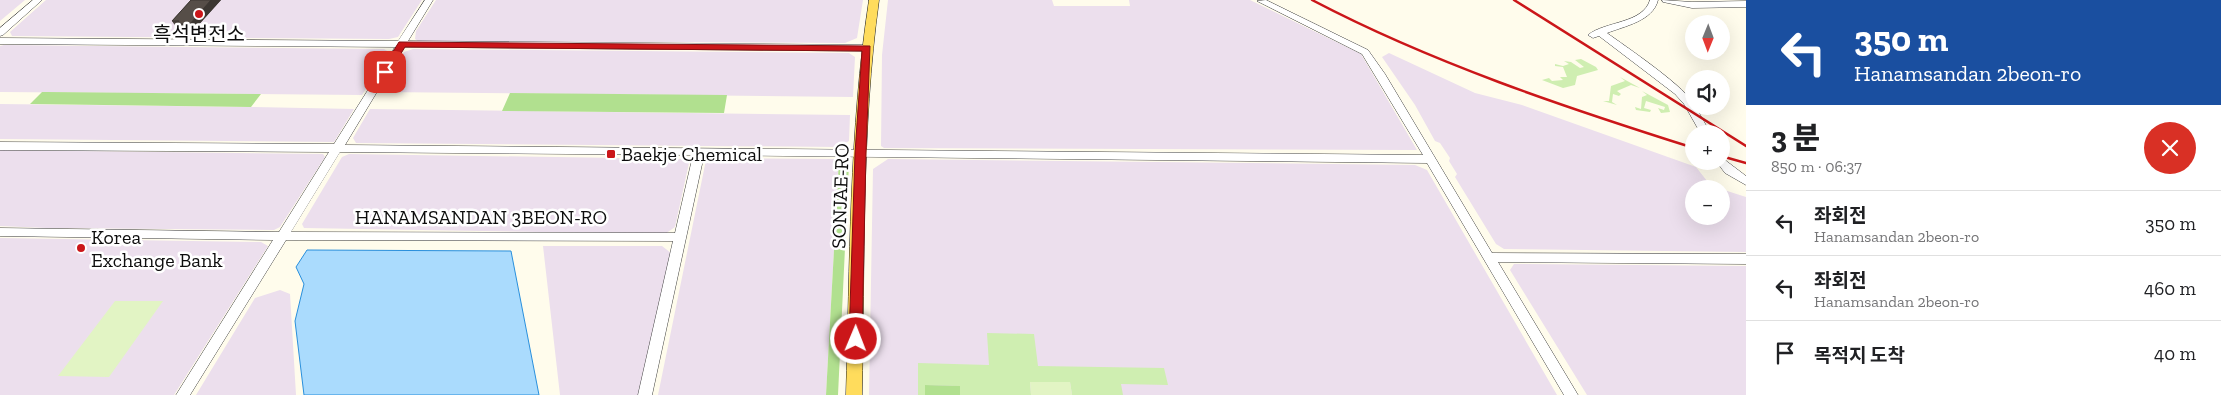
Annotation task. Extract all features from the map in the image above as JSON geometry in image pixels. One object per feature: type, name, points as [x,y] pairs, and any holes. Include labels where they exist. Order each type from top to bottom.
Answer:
[{"type":"main road","name":"SONJAE-RO","points":[[854,395],[860,153],[867,48],[874,0]]},
{"type":"street","points":[[0,33],[38,0]]},
{"type":"street","points":[[183,395],[429,0]]},
{"type":"street","points":[[1654,0],[1652,8],[1644,15],[1596,33],[1679,92],[1688,102],[1701,125]]},
{"type":"street","points":[[1666,0],[1696,6],[1746,4]]},
{"type":"street","points":[[1261,1],[1365,52],[1571,395]]},
{"type":"street","points":[[0,41],[867,48]]},
{"type":"street","points":[[0,146],[1431,159]]},
{"type":"street","points":[[645,395],[699,152]]},
{"type":"street","points":[[1729,170],[1746,181]]},
{"type":"street","name":"HANAMSANDAN 3BEON-RO","points":[[0,232],[283,236],[679,236]]},
{"type":"street","points":[[1488,257],[1746,259]]},
{"type":"shaded area","points":[[0,0],[25,0],[0,21]]},
{"type":"shaded area","points":[[46,0],[422,0],[398,37],[389,39],[12,36],[10,32]]},
{"type":"shaded area","points":[[436,0],[863,0],[857,38],[845,43],[418,41],[415,39],[416,31]]},
{"type":"shaded area","points":[[888,0],[1052,0],[1054,6],[1130,6],[1129,0],[1250,0],[1361,54],[1417,150],[884,148],[881,146],[882,55]]},
{"type":"shaded area","points":[[0,46],[384,49],[389,52],[362,95],[0,92]]},
{"type":"shaded area","points":[[413,49],[849,53],[855,57],[853,97],[380,92],[404,52]]},
{"type":"shaded area","points":[[1389,53],[1475,93],[1522,105],[1685,163],[1685,170],[1698,170],[1706,180],[1685,180],[1685,225],[1730,225],[1730,192],[1746,197],[1746,252],[1504,249],[1496,244],[1455,177],[1457,174],[1449,161],[1450,158],[1440,143],[1435,141],[1415,105],[1382,57]]},
{"type":"shaded area","points":[[0,104],[354,109],[334,142],[0,139]]},
{"type":"shaded area","points":[[370,109],[850,115],[849,141],[839,147],[356,143],[353,138]]},
{"type":"shaded area","points":[[0,150],[323,154],[325,157],[280,227],[274,230],[46,228],[0,226]]},
{"type":"shaded area","points":[[349,154],[686,159],[689,163],[675,227],[665,234],[304,228],[302,224],[342,157]]},
{"type":"shaded area","points":[[711,158],[839,159],[826,395],[658,395],[706,160]]},
{"type":"shaded area","points":[[888,159],[1415,165],[1427,170],[1557,395],[869,395],[873,169]]},
{"type":"shaded area","points":[[0,238],[261,242],[268,246],[174,395],[0,395]]},
{"type":"shaded area","points":[[543,246],[662,246],[671,253],[640,395],[560,395]]},
{"type":"shaded area","points":[[1514,264],[1746,266],[1746,395],[1587,395],[1510,270]]},
{"type":"shaded area","points":[[280,290],[290,294],[296,395],[196,395],[255,298]]},
{"type":"green space","points":[[1581,59],[1598,70],[1577,76],[1575,85],[1563,88],[1542,80],[1549,78],[1552,81],[1563,80],[1560,77],[1567,77],[1563,67],[1555,66],[1555,64],[1563,66],[1569,64],[1564,61],[1571,62],[1580,68],[1584,67],[1575,60]]},
{"type":"green space","points":[[1620,77],[1640,88],[1631,85],[1617,91],[1621,94],[1619,96],[1613,94],[1612,102],[1617,105],[1603,101],[1609,101],[1611,86],[1625,81]]},
{"type":"green space","points":[[1642,91],[1668,105],[1670,112],[1661,113],[1658,108],[1664,110],[1665,107],[1646,101],[1644,108],[1651,110],[1650,112],[1636,110],[1635,107],[1641,109],[1642,97],[1647,95]]},
{"type":"green space","points":[[42,92],[261,94],[251,107],[30,104]]},
{"type":"green space","points":[[510,93],[727,95],[724,113],[502,111]]},
{"type":"green space","points":[[839,159],[849,164],[838,395],[826,395]]},
{"type":"green space","points":[[115,301],[163,301],[109,377],[58,376]]},
{"type":"green space","points":[[987,333],[1034,334],[1038,366],[1164,368],[1168,385],[1121,384],[1123,395],[1072,395],[1070,382],[1030,382],[1031,395],[960,395],[959,386],[926,385],[925,395],[918,395],[918,363],[989,365]]},
{"type":"green space","points":[[1030,382],[1070,382],[1072,395],[1031,395]]},
{"type":"green space","points":[[925,385],[960,386],[960,395],[925,395]]},
{"type":"water","points":[[307,250],[511,251],[539,395],[304,395],[295,321],[304,284],[296,267]]},
{"type":"building","points":[[191,0],[211,0],[190,24],[177,24],[179,21],[172,21]]},
{"type":"railway","points":[[1312,0],[1358,23],[1451,64],[1548,100],[1685,145]]},
{"type":"railway","points":[[1514,0],[1746,146]]},
{"type":"railway","points":[[1730,159],[1746,163]]},
{"type":"place","name":"흑석변전소","points":[[199,14]]},
{"type":"place","name":"Baekje Chemical","points":[[611,154]]},
{"type":"place","name":"Korea Exchange Bank","points":[[81,248]]},
{"type":"route","points":[[385,72],[402,44],[867,48],[865,105],[860,153],[856,339]]}]
